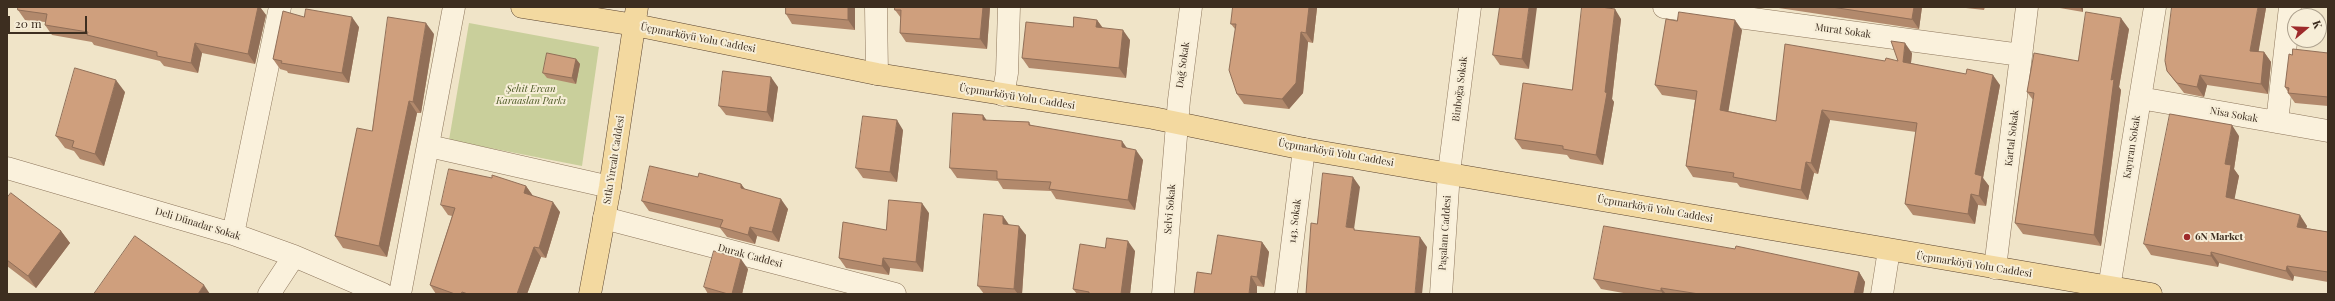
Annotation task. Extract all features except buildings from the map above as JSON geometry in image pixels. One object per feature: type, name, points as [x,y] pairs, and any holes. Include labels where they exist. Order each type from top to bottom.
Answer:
[{"type":"main road","name":"Üçpınarköyü Yolu Caddesi","points":[[522,7],[636,16],[877,74],[1178,123],[1304,149],[1449,172],[1995,268],[2071,288],[2109,288],[2151,294]]},
{"type":"main road","name":"Sıtkı Yırcalı Caddesi","points":[[590,294],[610,187],[636,16]]},
{"type":"street","points":[[233,234],[280,7]]},
{"type":"street","points":[[400,294],[454,7]]},
{"type":"street","points":[[876,7],[877,74]]},
{"type":"street","points":[[1003,95],[1007,73],[1010,7]]},
{"type":"street","name":"Dağ Sokak","points":[[1178,123],[1178,100],[1191,7]]},
{"type":"street","name":"Binboğa Sokak","points":[[1449,172],[1470,7]]},
{"type":"street","name":"Murat Sokak","points":[[1665,7],[2021,55]]},
{"type":"street","name":"Kartal Sokak","points":[[1995,268],[2027,7]]},
{"type":"street","name":"Kayıran Sokak","points":[[2109,288],[2155,7]]},
{"type":"street","points":[[2277,122],[2290,7]]},
{"type":"street","name":"Nisa Sokak","points":[[2140,98],[2328,131]]},
{"type":"street","name":"Selvi Sokak","points":[[1163,294],[1178,123]]},
{"type":"street","points":[[429,146],[610,187]]},
{"type":"street","name":"143. Sokak","points":[[1286,294],[1304,149]]},
{"type":"street","name":"Deli Dünadar Sokak","points":[[7,168],[233,234],[294,256],[383,294]]},
{"type":"street","name":"Paşalanı Caddesi","points":[[1441,294],[1449,172]]},
{"type":"street","name":"Durak Caddesi","points":[[604,218],[895,294]]},
{"type":"street","points":[[1882,294],[1889,250]]},
{"type":"street","points":[[269,294],[294,256]]},
{"type":"green space","name":"Şehit Ercan Karaaslan Parkı","points":[[469,23],[599,47],[582,166],[449,140]]},
{"type":"place","name":"6N Market","points":[[2187,237]]}]
